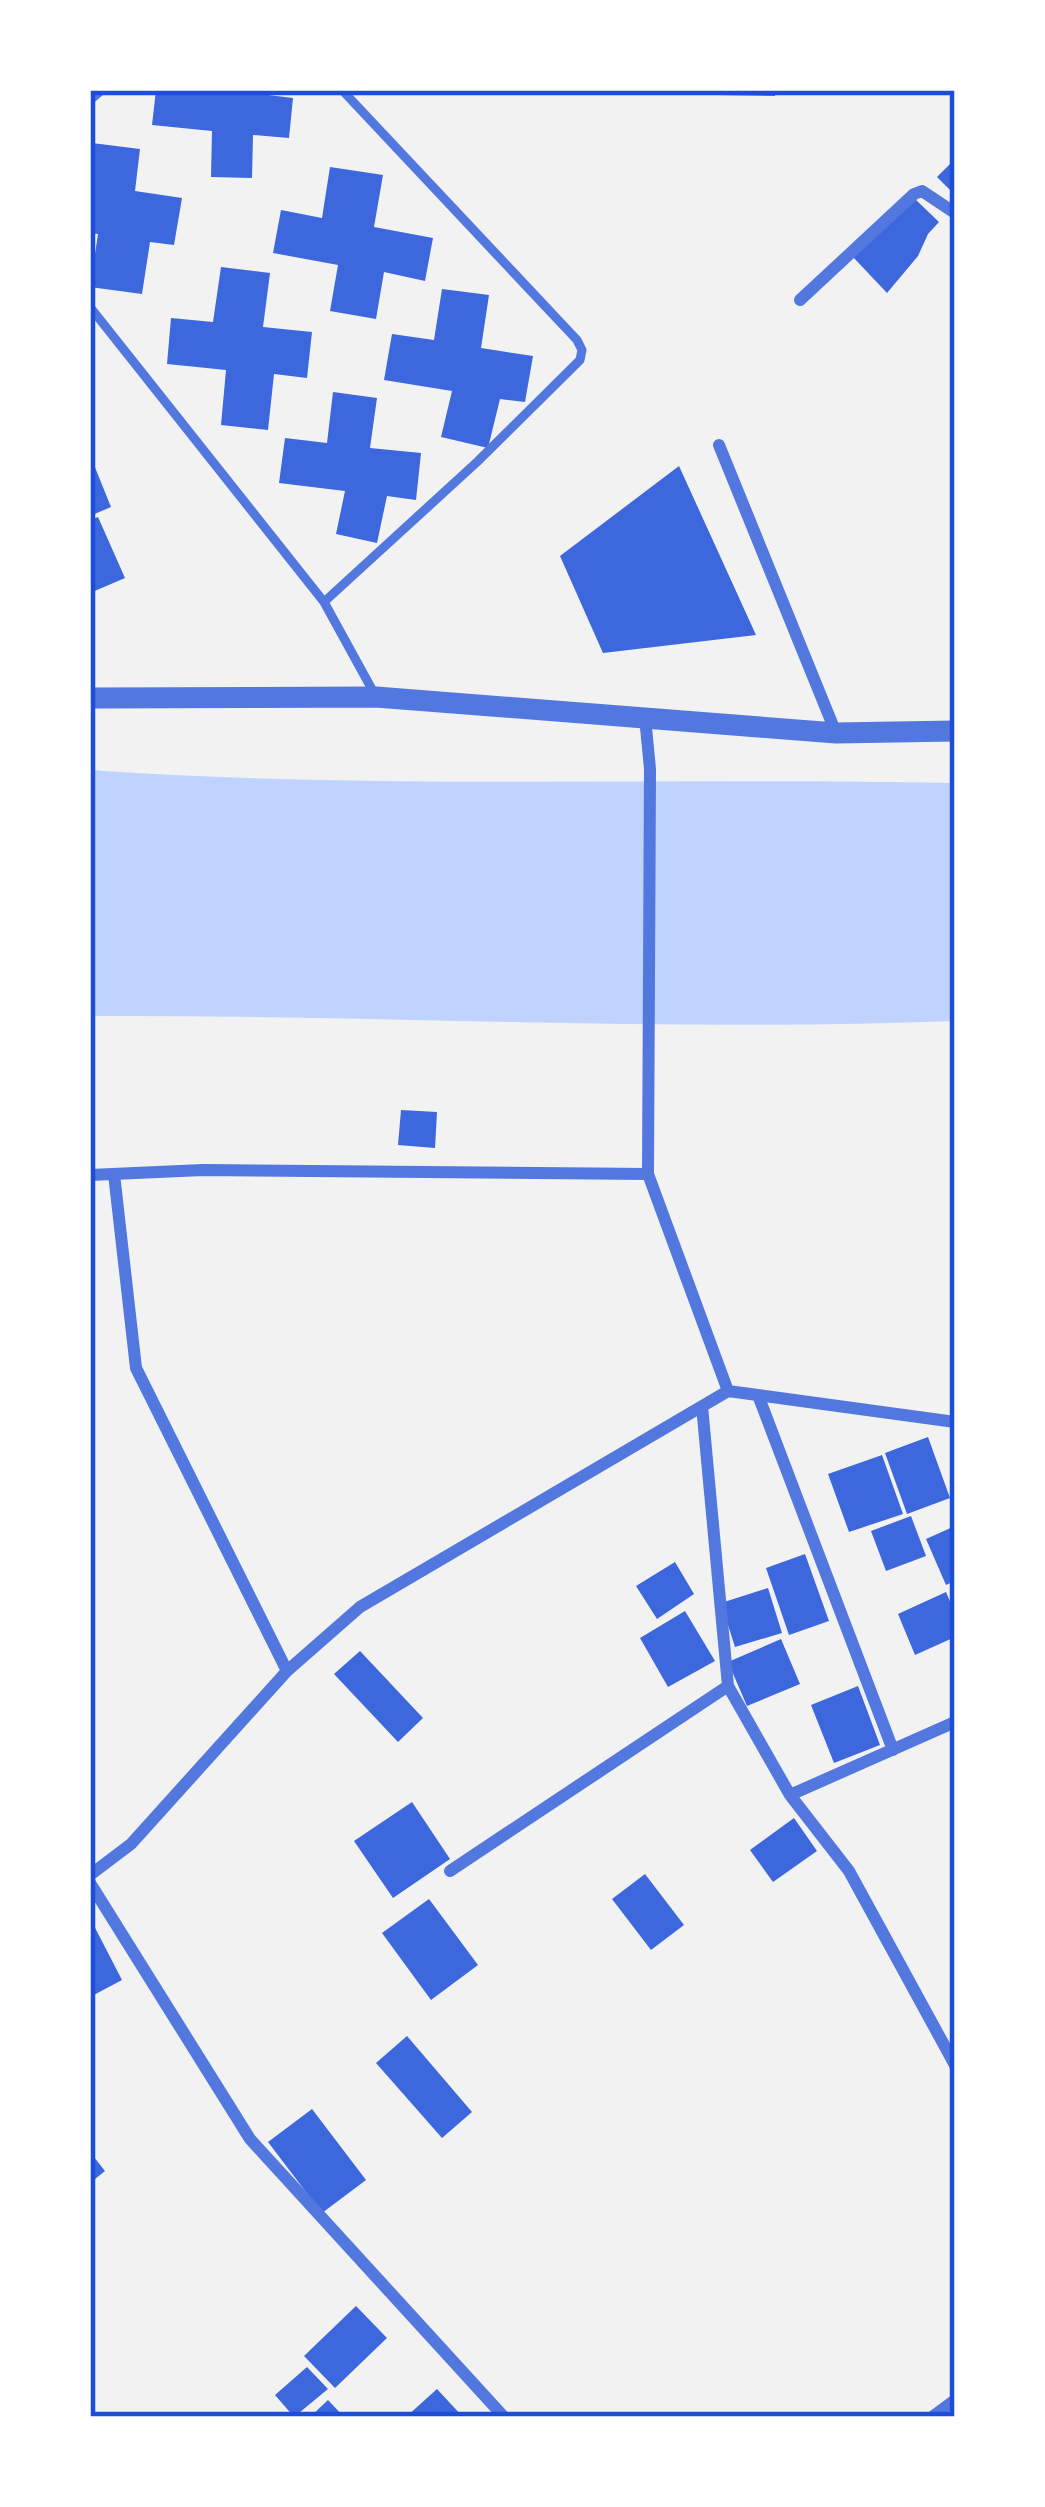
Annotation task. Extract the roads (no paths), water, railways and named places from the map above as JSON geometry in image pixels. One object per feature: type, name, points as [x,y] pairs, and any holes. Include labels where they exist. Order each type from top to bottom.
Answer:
[{"type":"street","points":[[800,300],[914,194],[922,190],[955,213]]},
{"type":"street","points":[[719,445],[836,733]]},
{"type":"street","points":[[90,698],[376,697],[836,733],[955,730]]},
{"type":"street","points":[[645,716],[650,769],[648,1174],[728,1391]]},
{"type":"street","points":[[90,1175],[203,1170],[648,1174]]},
{"type":"street","points":[[114,1174],[136,1368],[286,1671]]},
{"type":"street","points":[[504,2417],[250,2139],[90,1879],[131,1844],[286,1671],[360,1607],[728,1391],[955,1422]]},
{"type":"street","points":[[758,1395],[892,1750]]},
{"type":"street","points":[[702,1406],[728,1686],[790,1795],[849,1871],[955,2065]]},
{"type":"street","points":[[450,1871],[728,1686]]},
{"type":"street","points":[[790,1795],[955,1722]]},
{"type":"street","points":[[932,2417],[955,2400]]},
{"type":"lane","points":[[90,100],[102,90]]},
{"type":"lane","points":[[325,602],[477,462],[580,360],[582,350],[342,90]]},
{"type":"lane","points":[[90,307],[325,602],[376,697]]},
{"type":"water","points":[[90,770],[306,780],[955,783],[955,1021],[739,1025],[90,1016]]}]
